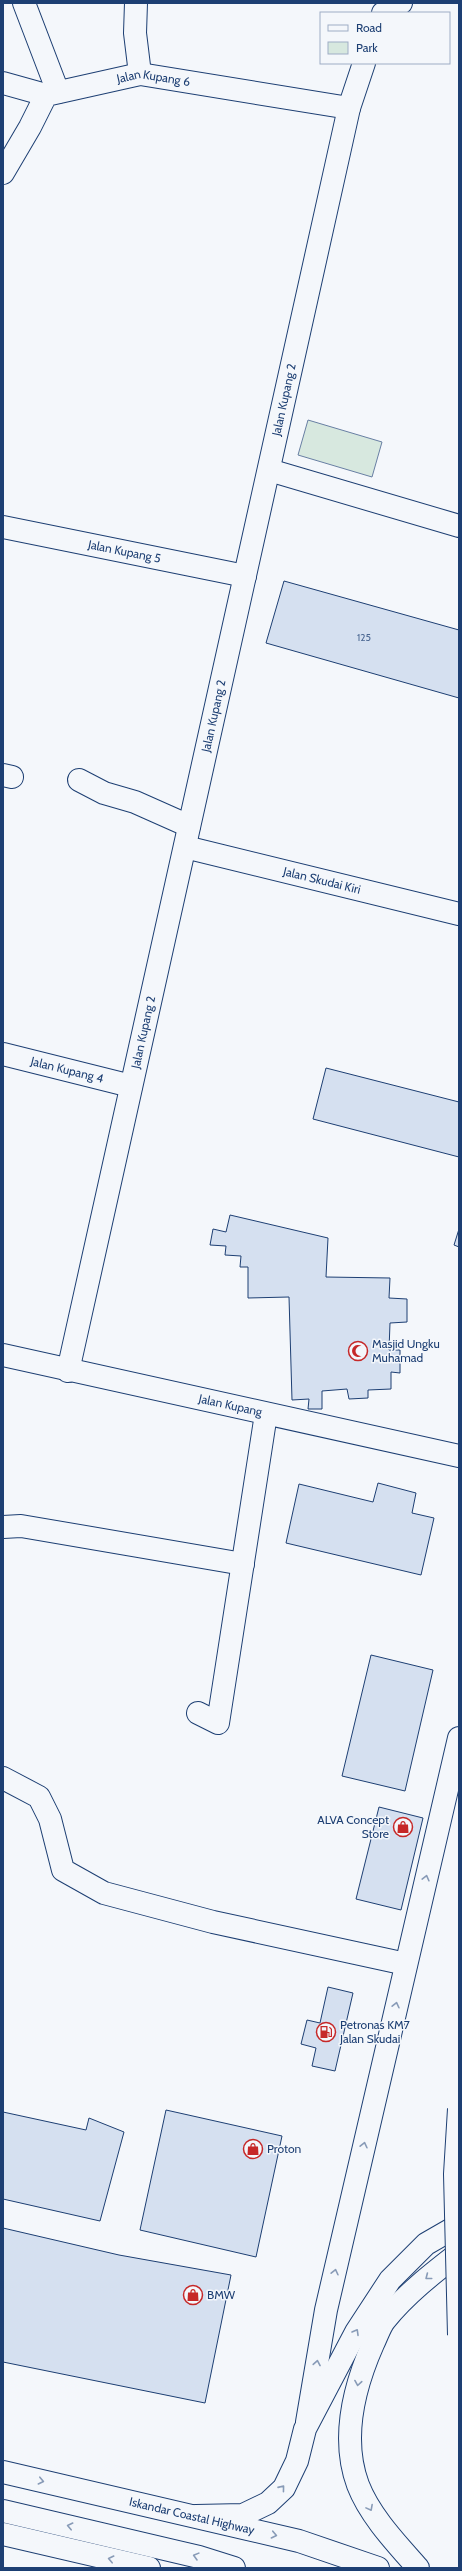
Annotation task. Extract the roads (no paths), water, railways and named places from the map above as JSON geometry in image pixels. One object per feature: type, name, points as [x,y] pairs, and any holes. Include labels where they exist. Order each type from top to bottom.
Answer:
[{"type":"main road","points":[[24,3],[52,94]]},
{"type":"main road","points":[[136,3],[135,33],[140,74]]},
{"type":"main road","points":[[384,12],[401,3]]},
{"type":"main road","name":"Jalan Kupang 2","points":[[68,1370],[349,108],[364,64]]},
{"type":"main road","name":"Jalan Kupang 6","points":[[52,94],[140,74],[349,108]]},
{"type":"main road","points":[[3,83],[52,94]]},
{"type":"main road","points":[[3,173],[30,127],[52,94]]},
{"type":"main road","points":[[269,470],[459,526]]},
{"type":"main road","name":"Jalan Kupang 5","points":[[3,527],[245,576]]},
{"type":"main road","name":"Jalan Skudai Kiri","points":[[79,780],[104,793],[135,802],[187,836],[459,914]]},
{"type":"main road","name":"Jalan Kupang 4","points":[[3,1054],[131,1086]]},
{"type":"main road","name":"Jalan Kupang","points":[[3,1355],[459,1456]]},
{"type":"main road","points":[[198,1713],[218,1723],[266,1414]]},
{"type":"main road","points":[[3,1527],[20,1526],[243,1564]]},
{"type":"main road","points":[[196,2516],[243,2515],[268,2503],[284,2488],[297,2461],[305,2429],[326,2310],[459,1738]]},
{"type":"main road","points":[[3,1778],[39,1797],[50,1819],[63,1870],[104,1893],[213,1922],[406,1964]]},
{"type":"main road","points":[[459,2109],[455,2174],[459,2335]]},
{"type":"main road","points":[[305,2429],[356,2332],[390,2280],[426,2244],[459,2225]]},
{"type":"main road","points":[[418,2568],[374,2515],[359,2486],[350,2458],[350,2431],[359,2375],[384,2321],[420,2283],[459,2253]]},
{"type":"main road","name":"Iskandar Coastal Highway","points":[[3,2472],[299,2541],[378,2568]]},
{"type":"main road","points":[[3,2511],[192,2555],[234,2568]]},
{"type":"main road","points":[[3,2534],[149,2568]]},
{"type":"place","name":"Masjid Ungku Muhamad","points":[[358,1351]]},
{"type":"place","name":"ALVA Concept Store","points":[[403,1827]]},
{"type":"place","name":"Petronas KM7 Jalan Skudai","points":[[326,2032]]},
{"type":"place","name":"Proton","points":[[253,2149]]},
{"type":"place","name":"BMW","points":[[193,2295]]}]
